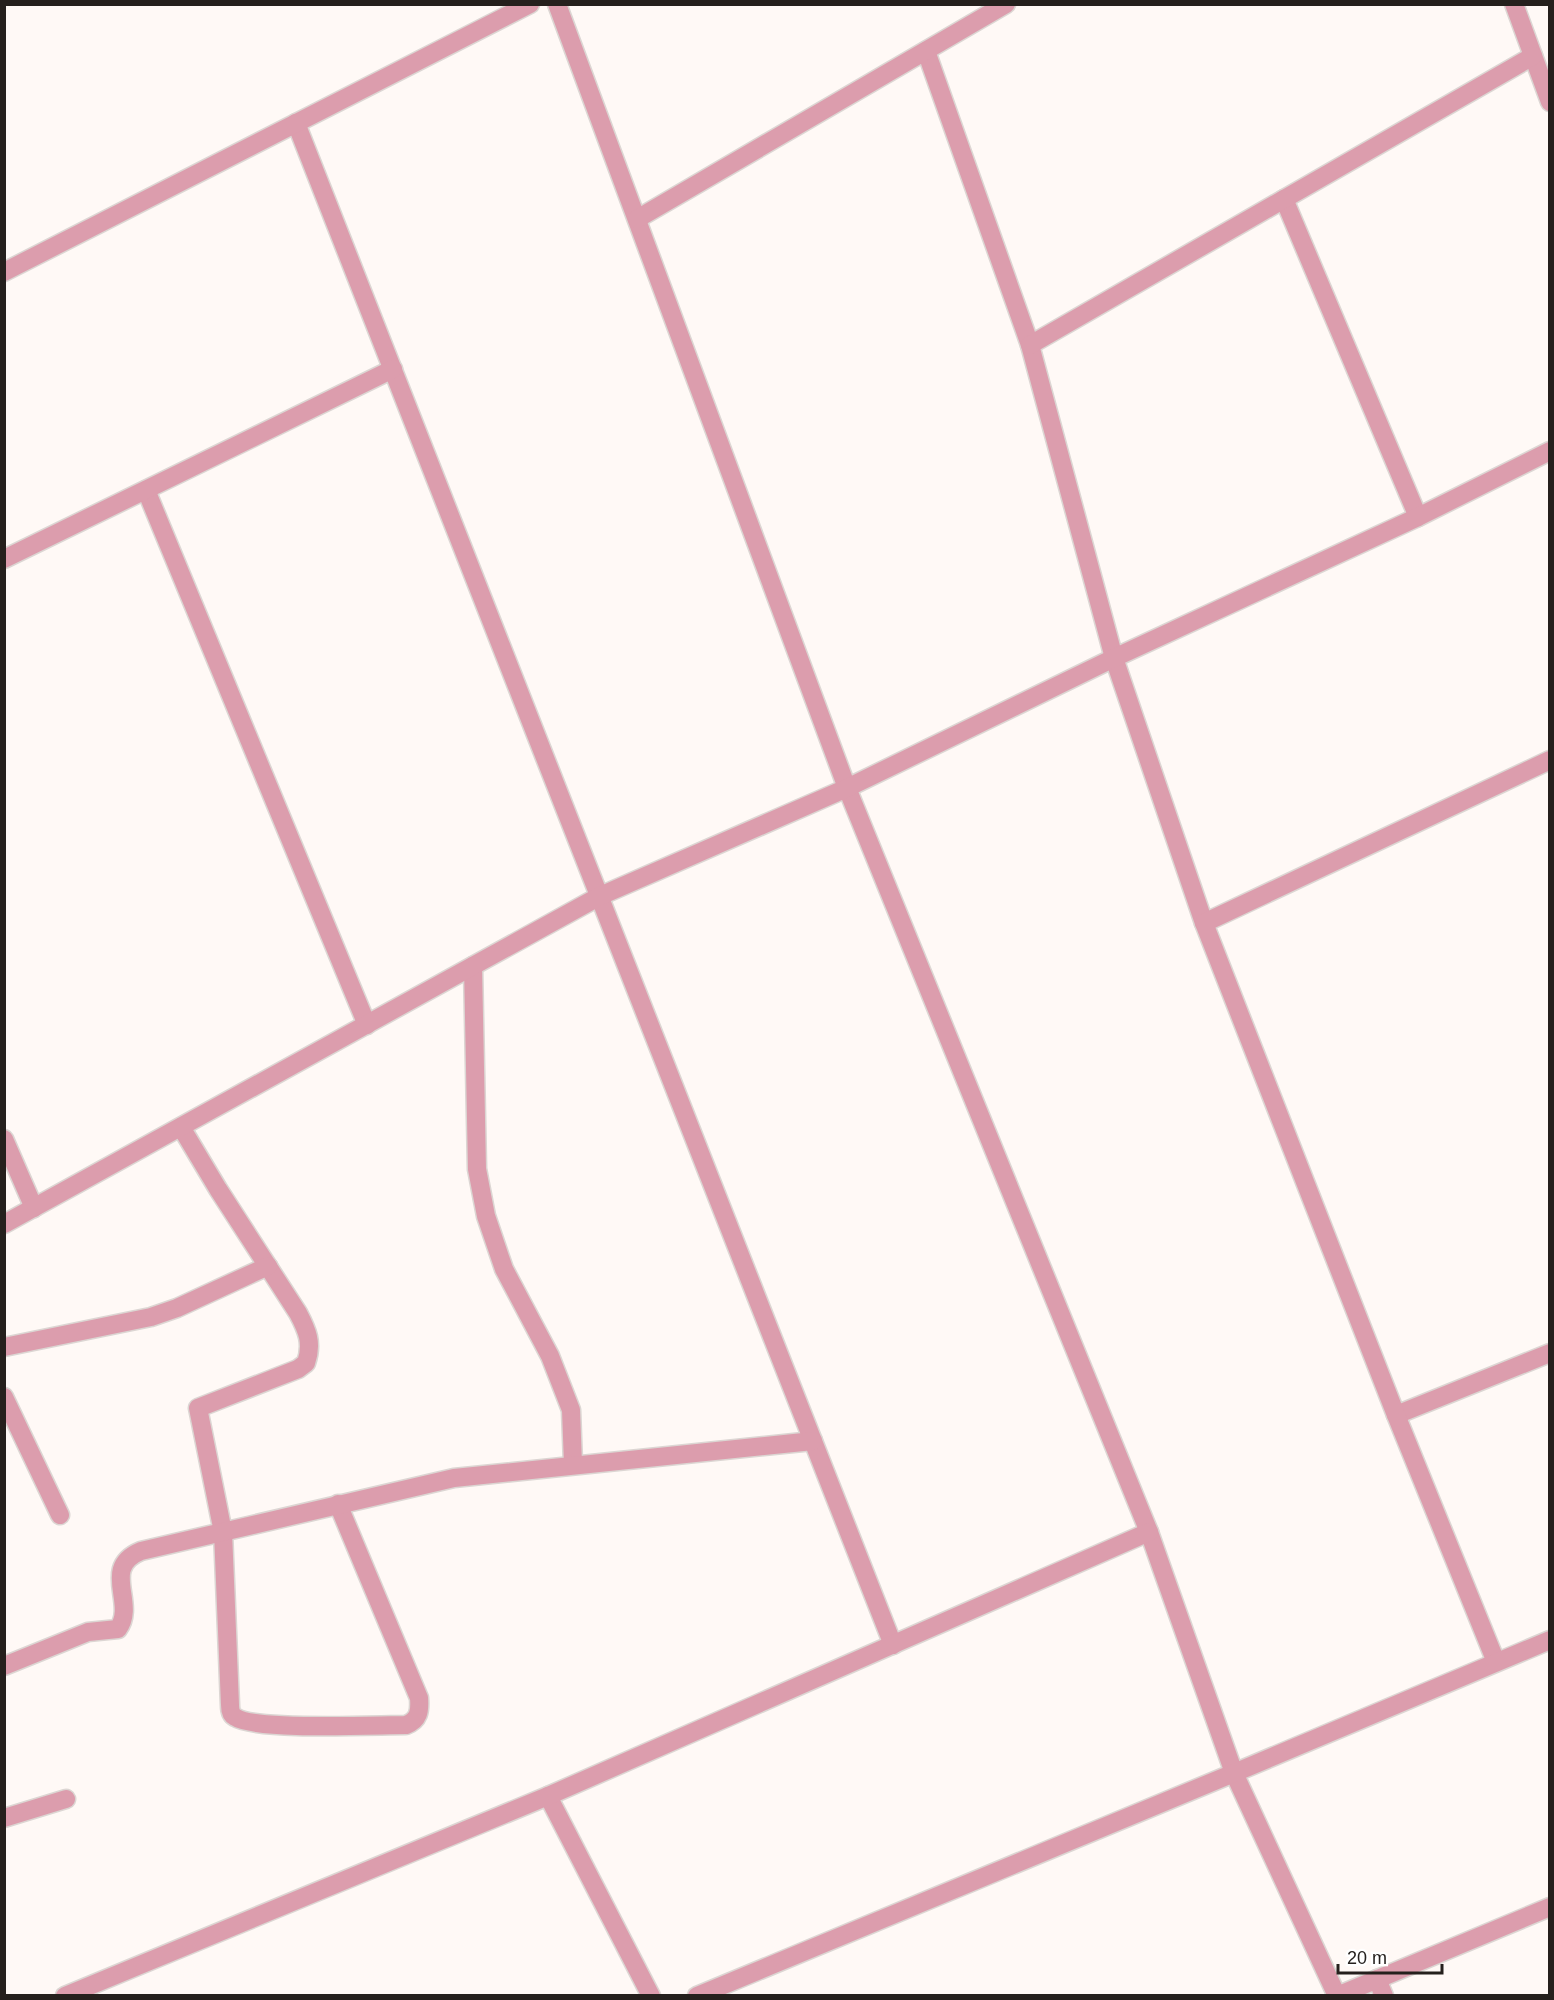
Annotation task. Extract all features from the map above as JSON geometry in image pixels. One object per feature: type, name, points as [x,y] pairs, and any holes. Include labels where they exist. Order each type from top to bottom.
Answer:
[{"type":"street","points":[[4,272],[530,4]]},
{"type":"street","points":[[557,4],[847,788],[1149,1532],[1234,1773],[1337,1995],[1380,1987],[1550,1906]]},
{"type":"street","points":[[638,219],[1006,4]]},
{"type":"street","points":[[1514,4],[1550,102]]},
{"type":"street","points":[[926,51],[1030,345],[1113,658],[1204,923],[1396,1415],[1496,1662]]},
{"type":"street","points":[[1030,345],[1533,56]]},
{"type":"street","points":[[296,123],[893,1645]]},
{"type":"street","points":[[1284,199],[1418,518]]},
{"type":"street","points":[[4,559],[393,369]]},
{"type":"street","points":[[4,1224],[600,896],[847,788],[1113,658],[1418,518],[1550,451]]},
{"type":"street","points":[[146,490],[367,1025]]},
{"type":"street","points":[[1204,923],[1550,760]]},
{"type":"street","points":[[473,966],[477,1169],[486,1216],[504,1269],[550,1356],[571,1410],[573,1464]]},
{"type":"street","points":[[182,1127],[218,1190],[307,1331],[310,1345],[306,1363],[298,1369],[198,1408],[224,1532],[230,1712],[235,1717],[244,1721],[269,1724],[326,1726],[406,1725],[417,1717],[419,1698],[338,1504]]},
{"type":"street","points":[[4,1139],[34,1208]]},
{"type":"street","points":[[4,1347],[151,1317],[177,1308],[268,1266]]},
{"type":"street","points":[[1396,1415],[1550,1353]]},
{"type":"street","points":[[4,1397],[60,1515]]},
{"type":"street","points":[[4,1666],[88,1632],[118,1629],[123,1619],[122,1569],[126,1560],[132,1555],[454,1478],[813,1441]]},
{"type":"street","points":[[65,1995],[548,1796],[1149,1532]]},
{"type":"street","points":[[696,1995],[1550,1640]]},
{"type":"street","points":[[548,1796],[651,1995]]},
{"type":"street","points":[[4,1818],[66,1799]]}]
